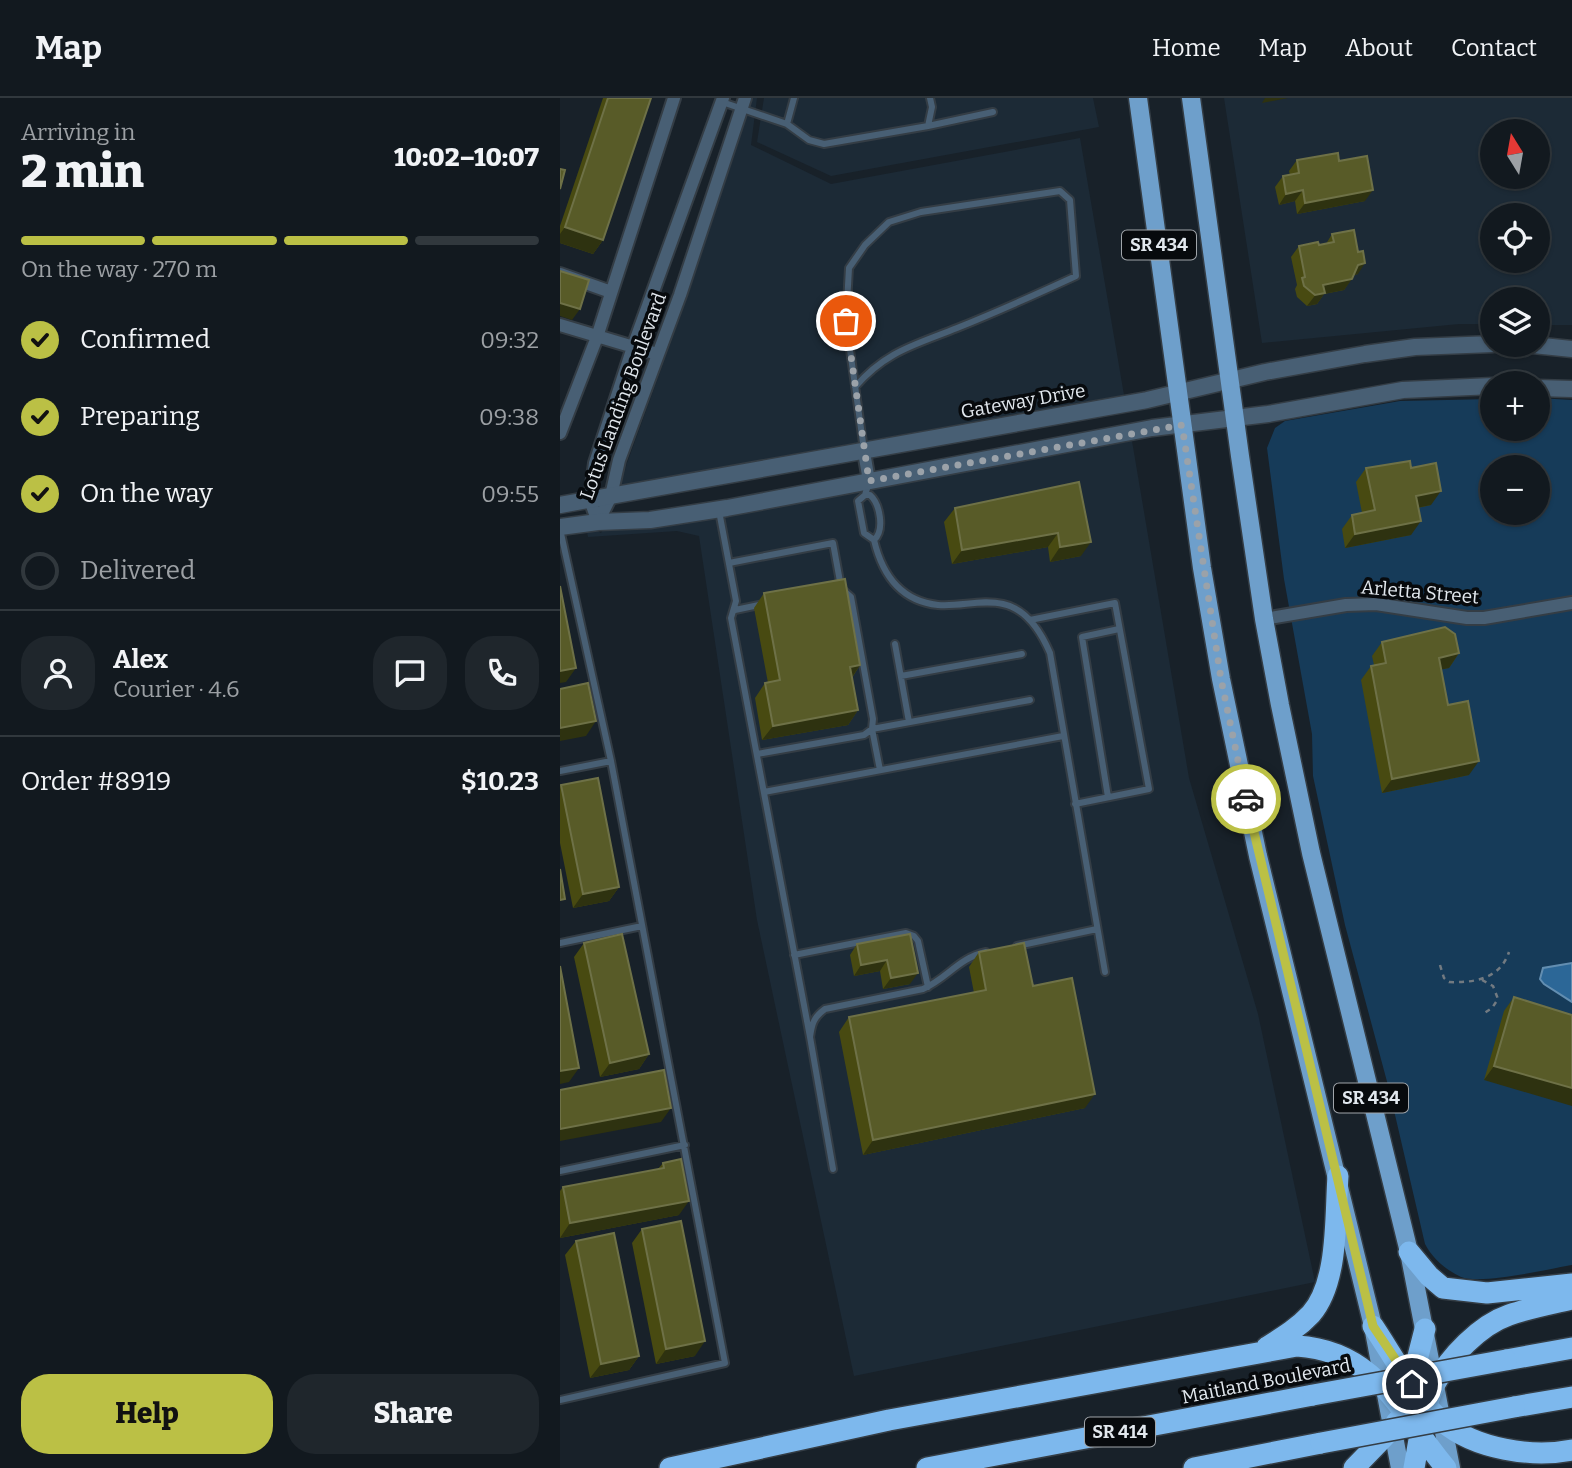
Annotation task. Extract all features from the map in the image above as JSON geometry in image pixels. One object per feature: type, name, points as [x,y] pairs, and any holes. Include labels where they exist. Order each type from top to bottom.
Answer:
[{"type":"highway","points":[[1256,1354],[1290,1333],[1312,1313],[1320,1299],[1329,1273],[1338,1176]]},
{"type":"highway","points":[[1409,1252],[1443,1288],[1487,1293],[1572,1284]]},
{"type":"highway","points":[[1414,1468],[1421,1432],[1436,1384],[1466,1344],[1486,1325],[1509,1315],[1572,1299]]},
{"type":"highway","points":[[1373,1326],[1428,1406],[1444,1423],[1472,1438],[1502,1449],[1569,1451]]},
{"type":"highway","points":[[1353,1468],[1392,1429],[1403,1409],[1412,1384],[1424,1329]]},
{"type":"highway","points":[[670,1468],[889,1420],[1297,1346],[1319,1347],[1356,1363],[1385,1388],[1449,1468]]},
{"type":"highway","name":"Maitland Boulevard","points":[[927,1468],[1572,1348]]},
{"type":"highway","points":[[1194,1468],[1572,1397]]},
{"type":"highway","points":[[1545,1468],[1569,1451]]},
{"type":"main road","name":"SR 434","points":[[1138,98],[1182,425],[1221,679],[1258,856],[1373,1326],[1400,1468]]},
{"type":"main road","name":"SR 434","points":[[1191,98],[1264,619],[1311,853],[1409,1252],[1444,1423],[1449,1468]]},
{"type":"street","points":[[560,433],[597,337],[674,98]]},
{"type":"street","name":"Lotus Landing Boulevard","points":[[598,522],[590,500],[595,463],[633,347],[654,295],[722,100]]},
{"type":"street","name":"Lotus Landing Boulevard","points":[[598,522],[611,496],[620,460],[680,295],[743,103]]},
{"type":"street","points":[[560,274],[611,292]]},
{"type":"street","points":[[560,325],[657,354]]},
{"type":"street","name":"Gateway Drive","points":[[560,505],[864,452],[1365,354],[1415,347],[1480,344]]},
{"type":"street","points":[[1550,347],[1572,349]]},
{"type":"street","points":[[560,527],[650,520],[867,488],[1182,425],[1404,390],[1480,387]]},
{"type":"street","points":[[1550,388],[1572,389]]},
{"type":"street","points":[[864,452],[867,488]]},
{"type":"street","name":"Arletta Street","points":[[1264,619],[1346,605],[1368,604],[1484,618],[1572,603]]},
{"type":"lane","points":[[787,124],[794,98]]},
{"type":"lane","points":[[928,126],[932,107],[930,98]]},
{"type":"lane","points":[[722,100],[743,103],[787,124],[809,139],[824,144],[993,112]]},
{"type":"lane","points":[[855,387],[871,369],[905,347],[957,328],[1076,276],[1070,200],[1060,191],[921,212],[889,222],[865,245],[849,268],[846,321],[855,387],[864,452]]},
{"type":"lane","points":[[874,540],[881,527],[875,501],[867,488],[858,505],[864,533],[874,540],[879,561],[899,588],[915,598],[938,605],[985,602],[1006,604],[1024,614],[1043,637],[1050,653],[1105,972]]},
{"type":"lane","points":[[719,509],[736,601],[731,618],[833,1169]]},
{"type":"lane","points":[[560,527],[611,761],[725,1363],[560,1400]]},
{"type":"lane","points":[[729,563],[833,543],[841,589],[851,597],[880,770]]},
{"type":"lane","points":[[828,592],[841,589]]},
{"type":"lane","points":[[735,610],[775,602]]},
{"type":"lane","points":[[1030,620],[1115,603],[1149,789],[1075,804]]},
{"type":"lane","points":[[1108,797],[1082,637],[1119,629]]},
{"type":"lane","points":[[895,644],[908,722]]},
{"type":"lane","points":[[901,676],[1022,653]]},
{"type":"lane","points":[[757,754],[864,735],[872,729],[1030,700]]},
{"type":"lane","points":[[764,792],[1063,736]]},
{"type":"lane","points":[[560,771],[611,761]]},
{"type":"lane","points":[[560,943],[642,926]]},
{"type":"lane","points":[[1009,947],[1097,929]]},
{"type":"lane","points":[[794,955],[906,933],[918,941],[928,987]]},
{"type":"lane","points":[[810,1037],[811,1025],[816,1015],[825,1009],[928,987],[971,955],[996,950]]},
{"type":"lane","points":[[560,1171],[685,1145]]},
{"type":"path","points":[[1440,965],[1444,978],[1449,982],[1481,979],[1498,970],[1509,952]]},
{"type":"path","points":[[1481,979],[1490,982],[1498,994],[1498,999],[1483,1014]]},
{"type":"shaded area","points":[[753,98],[757,98],[751,145],[831,184],[1080,138],[1124,395],[621,485]]},
{"type":"shaded area","points":[[764,98],[1093,98],[1099,127],[831,176],[757,142]]},
{"type":"shaded area","points":[[1224,98],[1572,98],[1572,325],[1550,325],[1550,287],[1480,287],[1480,324],[1262,343]]},
{"type":"shaded area","points":[[1480,399],[1480,441],[1550,441],[1550,399],[1572,400],[1572,1265],[1499,1278],[1461,1277],[1445,1267],[1425,1244],[1389,1089],[1345,925],[1313,776],[1312,734],[1284,579],[1267,448],[1275,428],[1285,421],[1400,401]]},
{"type":"shaded area","points":[[1132,441],[1189,778],[1258,1014],[1315,1282],[854,1376],[757,920],[699,536],[677,531],[588,537],[587,532],[651,528],[728,516]]},
{"type":"shaded area","points":[[1572,963],[1572,1002],[1540,979],[1543,968]]},
{"type":"building","points":[[608,98],[651,98],[603,240],[565,227]]},
{"type":"building","points":[[1338,153],[1339,161],[1367,156],[1373,190],[1305,203],[1303,190],[1286,194],[1283,176],[1299,173],[1297,160]]},
{"type":"building","points":[[560,169],[565,170],[560,189]]},
{"type":"building","points":[[1354,230],[1358,252],[1363,251],[1365,263],[1358,265],[1352,279],[1323,285],[1325,293],[1315,295],[1304,286],[1302,278],[1305,277],[1299,246],[1334,242],[1332,234]]},
{"type":"building","points":[[560,271],[589,280],[580,309],[560,303]]},
{"type":"building","points":[[1410,461],[1411,468],[1436,463],[1441,491],[1416,496],[1421,521],[1355,534],[1352,515],[1375,510],[1366,468]]},
{"type":"building","points":[[1079,482],[1091,542],[1060,547],[1058,533],[962,550],[955,508]]},
{"type":"building","points":[[845,579],[860,665],[850,667],[858,710],[773,726],[765,683],[780,680],[764,593]]},
{"type":"building","points":[[560,586],[576,668],[560,671]]},
{"type":"building","points":[[1445,627],[1455,634],[1459,653],[1439,658],[1448,705],[1468,701],[1479,761],[1392,779],[1371,666],[1386,663],[1382,642]]},
{"type":"building","points":[[588,683],[596,721],[560,728],[560,689]]},
{"type":"building","points":[[598,778],[619,887],[583,894],[561,785]]},
{"type":"building","points":[[560,869],[565,899],[560,900]]},
{"type":"building","points":[[622,934],[649,1054],[610,1063],[584,943]]},
{"type":"building","points":[[910,934],[918,973],[891,978],[887,960],[861,965],[857,944]]},
{"type":"building","points":[[1024,943],[1033,986],[1072,978],[1095,1094],[873,1140],[849,1017],[986,990],[979,952]]},
{"type":"building","points":[[560,966],[579,1068],[560,1071]]},
{"type":"building","points":[[1514,997],[1572,1015],[1572,1088],[1494,1066]]},
{"type":"building","points":[[664,1070],[671,1108],[560,1129],[560,1090]]},
{"type":"building","points":[[681,1159],[689,1201],[570,1223],[563,1187],[664,1168],[663,1163]]},
{"type":"building","points":[[681,1221],[705,1341],[666,1349],[642,1229]]},
{"type":"building","points":[[614,1233],[639,1356],[601,1364],[576,1241]]},
{"type":"way so far","points":[[846,321],[869,481],[1152,428],[1182,425],[1202,568],[1221,679],[1246,799]]},
{"type":"route","points":[[1246,799],[1373,1326],[1412,1384]]}]
